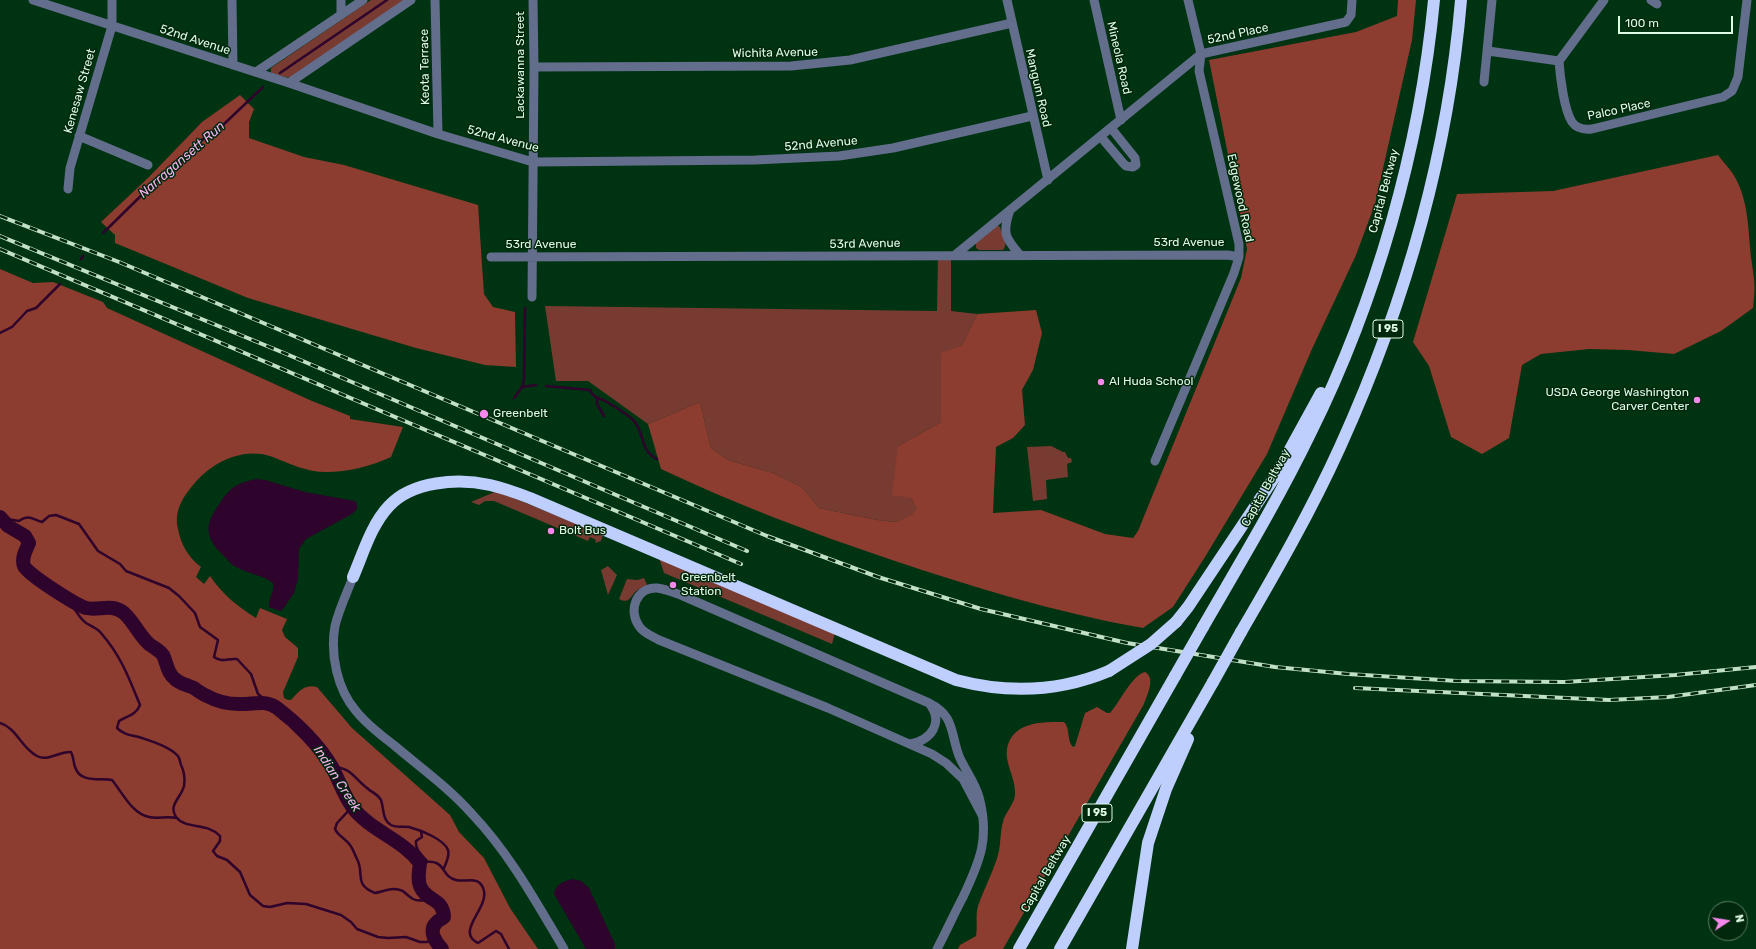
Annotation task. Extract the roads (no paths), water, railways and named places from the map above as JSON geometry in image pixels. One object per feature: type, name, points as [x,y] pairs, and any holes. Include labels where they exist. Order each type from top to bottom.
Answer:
[{"type":"highway","name":"Capital Beltway","points":[[1019,949],[1286,481],[1311,434],[1334,383],[1374,278],[1394,211],[1410,147],[1421,92],[1434,0]]},
{"type":"highway","name":"I 95","points":[[1060,949],[1284,557],[1320,489],[1355,413],[1386,336],[1403,284],[1424,210],[1438,152],[1449,95],[1461,0]]},
{"type":"highway","points":[[353,577],[373,531],[389,506],[400,497],[415,490],[432,485],[470,482],[509,490],[956,680],[975,685],[1017,690],[1036,690],[1069,685],[1109,671],[1151,644],[1176,622],[1188,607],[1276,476],[1319,397],[1360,314]]},
{"type":"highway","points":[[1132,949],[1148,843],[1155,818],[1166,789],[1213,682]]},
{"type":"street","name":"52nd Avenue","points":[[33,0],[256,72],[438,134],[533,162],[766,160],[839,156],[894,148],[1032,116]]},
{"type":"street","name":"Kenesaw Street","points":[[68,190],[70,168],[112,26],[112,0]]},
{"type":"street","points":[[232,0],[233,65]]},
{"type":"street","points":[[341,0],[341,15]]},
{"type":"street","points":[[256,72],[363,0]]},
{"type":"street","points":[[289,83],[411,0]]},
{"type":"street","name":"Keota Terrace","points":[[435,0],[438,134]]},
{"type":"street","name":"Lackawanna Street","points":[[532,297],[534,66],[533,0]]},
{"type":"street","name":"Mangum Road","points":[[1007,0],[1032,116],[1048,180]]},
{"type":"street","name":"Mineola Road","points":[[1094,0],[1121,120]]},
{"type":"street","name":"Edgewood Road","points":[[1156,461],[1222,302],[1239,257],[1239,244],[1198,71],[1201,54],[1188,0]]},
{"type":"street","name":"52nd Place","points":[[955,255],[1201,54],[1346,22],[1351,15],[1352,0]]},
{"type":"street","points":[[1484,82],[1492,0]]},
{"type":"street","points":[[1488,51],[1559,61],[1604,0]]},
{"type":"street","name":"Palco Place","points":[[1559,61],[1562,90],[1570,117],[1575,125],[1584,130],[1723,97],[1732,91],[1738,77],[1747,0]]},
{"type":"street","name":"Wichita Avenue","points":[[534,66],[791,66],[831,63],[892,51],[1012,23]]},
{"type":"street","points":[[1101,137],[1126,166],[1132,167],[1136,165],[1135,158],[1112,128]]},
{"type":"street","points":[[79,136],[148,165]]},
{"type":"street","points":[[1010,210],[1004,225],[1008,241],[1020,255]]},
{"type":"street","name":"53rd Avenue","points":[[491,257],[1228,255],[1239,257]]},
{"type":"street","points":[[353,577],[339,612],[334,641],[338,676],[344,692],[355,710],[371,726],[448,789],[488,832],[522,878],[564,949]]},
{"type":"street","points":[[937,949],[977,867],[983,844],[984,829],[982,815],[977,792],[959,754],[950,722],[942,711],[929,703],[842,664],[666,590],[656,588],[649,589],[643,592],[635,601],[634,614],[639,626],[644,631],[659,640],[828,708],[939,758],[958,773],[968,786],[982,815]]},
{"type":"street","points":[[910,744],[926,739],[934,728],[935,717],[929,703]]},
{"type":"waterway","name":"Narragansett Run","points":[[280,73],[387,0]]},
{"type":"waterway","name":"Narragansett Run","points":[[103,233],[153,184],[180,162],[203,139],[223,125],[263,87]]},
{"type":"waterway","name":"Narragansett Run","points":[[0,333],[12,327],[27,311],[36,308],[60,284]]},
{"type":"waterway","points":[[522,387],[524,379],[525,308]]},
{"type":"waterway","points":[[514,398],[522,387],[536,385]]},
{"type":"waterway","points":[[546,386],[590,390],[595,397],[617,408],[633,420],[637,425],[647,451],[657,459]]},
{"type":"waterway","points":[[597,398],[597,404],[604,416]]},
{"type":"waterway","points":[[1,518],[19,521],[28,517],[42,522],[49,516],[56,515],[79,524],[98,551],[120,564],[126,571],[169,588],[179,596],[195,613],[200,627],[218,640],[214,657],[220,660],[237,659],[251,674],[258,694],[269,703]]},
{"type":"waterway","name":"Indian Creek","points":[[0,517],[8,526],[25,536],[29,543],[23,560],[24,566],[27,570],[52,589],[81,606],[91,609],[115,608],[124,613],[131,620],[145,640],[163,655],[170,674],[177,681],[194,688],[211,698],[223,702],[239,704],[263,703],[272,705],[300,727],[327,759],[347,798],[360,816],[413,855],[420,863],[419,879],[421,888],[427,896],[441,906],[443,911],[444,917],[437,922],[433,930],[435,940],[442,949]]},
{"type":"waterway","points":[[68,598],[81,618],[86,623],[96,628],[114,650],[124,668],[140,705],[134,713],[119,721],[117,728],[126,734],[162,745],[178,756],[183,770],[184,786],[174,805],[173,809],[176,817],[180,821],[209,829],[220,836],[220,841],[213,851],[217,856],[227,860],[240,872],[250,895],[263,906],[270,907],[287,903],[306,904],[341,915],[351,922],[357,929],[378,937],[406,937],[420,942],[427,942],[434,939]]},
{"type":"waterway","points":[[0,723],[11,729],[27,748],[41,758],[71,752],[77,772],[81,776],[90,779],[112,780],[137,812],[152,818],[177,818]]},
{"type":"waterway","points":[[332,767],[338,767],[348,771],[378,796],[381,800],[384,814],[388,823],[396,826],[414,828],[442,842],[448,850],[448,859],[444,868]]},
{"type":"waterway","points":[[352,807],[337,823],[335,829],[353,850],[359,864],[364,886],[368,890],[375,893],[389,889],[397,889],[403,891],[415,900],[432,899]]},
{"type":"waterway","points":[[421,832],[422,837],[416,841],[416,844],[419,852],[427,861]]},
{"type":"waterway","points":[[420,863],[435,863],[439,865],[451,878],[460,881],[472,880],[479,883],[484,891],[484,898],[471,926],[470,933],[472,938],[478,943],[496,931],[501,934],[509,949]]},
{"type":"railway","points":[[0,216],[119,262],[767,536],[878,577],[981,609],[1127,643],[1275,667],[1348,674],[1457,681],[1565,682],[1675,675],[1756,667]]},
{"type":"railway","points":[[0,236],[284,353],[747,551]]},
{"type":"railway","points":[[0,249],[741,564]]},
{"type":"railway","points":[[1355,688],[1609,700],[1668,697],[1756,685]]},
{"type":"place","name":"Al Huda School","points":[[1101,382]]},
{"type":"place","name":"USDA George Washington Carver Center","points":[[1697,400]]},
{"type":"place","name":"Greenbelt","points":[[484,414]]},
{"type":"place","name":"Bolt Bus","points":[[551,531]]},
{"type":"place","name":"Greenbelt Station","points":[[673,585]]}]
